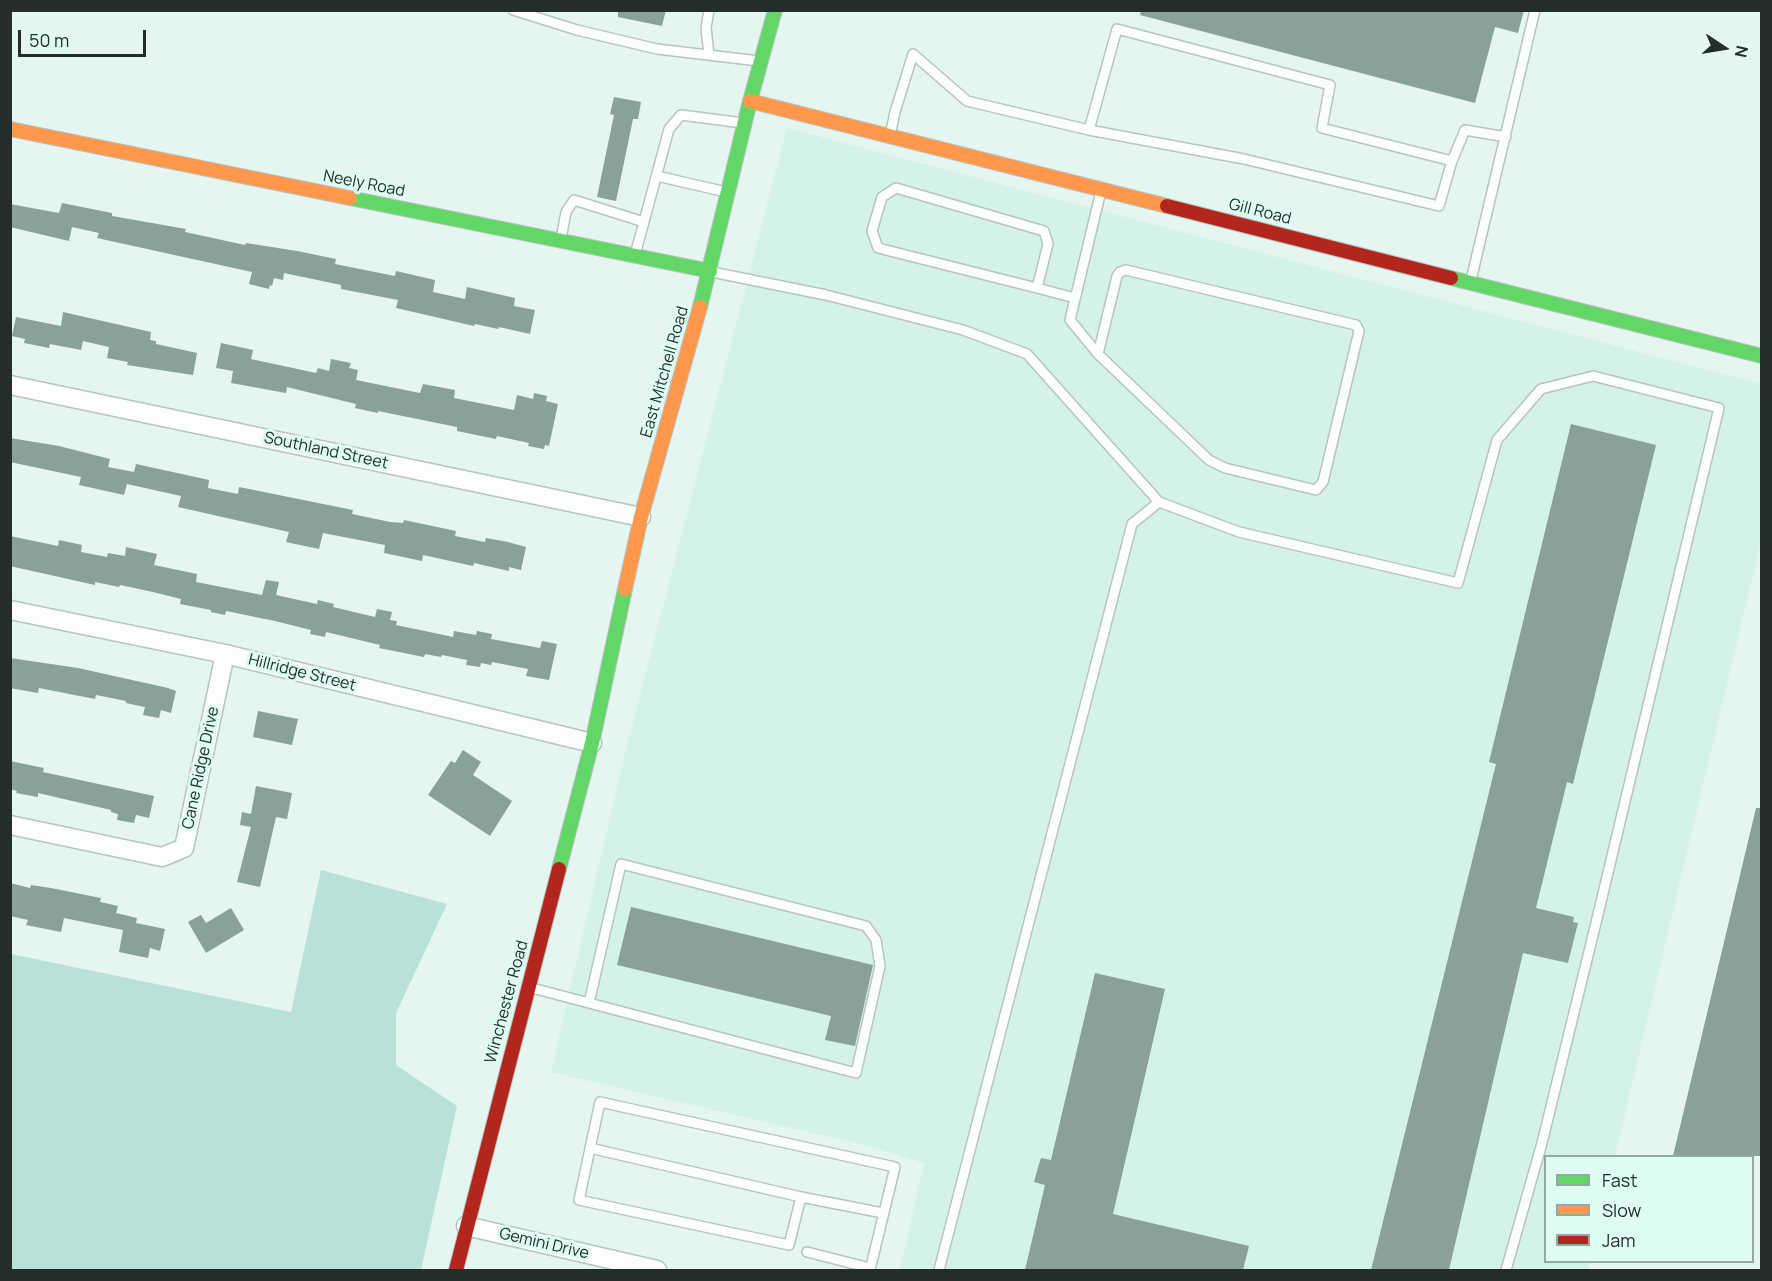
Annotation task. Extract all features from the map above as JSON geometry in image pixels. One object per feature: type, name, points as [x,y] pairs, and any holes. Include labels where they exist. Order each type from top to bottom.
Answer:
[{"type":"street","name":"East Mitchell Road","points":[[592,743],[641,517],[710,271],[750,101],[775,10]]},
{"type":"street","name":"Gill Road","points":[[750,101],[1761,356]]},
{"type":"street","name":"Neely Road","points":[[10,129],[710,271]]},
{"type":"street","name":"Southland Street","points":[[10,385],[641,517]]},
{"type":"street","name":"Hillridge Street","points":[[10,610],[225,654],[592,743]]},
{"type":"street","name":"Cane Ridge Drive","points":[[10,825],[162,857],[184,848],[225,654]]},
{"type":"street","name":"Winchester Road","points":[[456,1270],[592,743]]},
{"type":"street","name":"Gemini Drive","points":[[466,1226],[657,1270]]},
{"type":"lane","points":[[513,10],[578,30],[657,50],[761,61]]},
{"type":"lane","points":[[709,10],[706,27],[709,55]]},
{"type":"lane","points":[[1470,282],[1535,10]]},
{"type":"lane","points":[[1089,130],[1117,29],[1330,85],[1322,128],[1452,161]]},
{"type":"lane","points":[[890,136],[900,93],[913,54],[968,101],[1089,130],[1244,159],[1439,206],[1452,161],[1466,130],[1506,137]]},
{"type":"lane","points":[[635,256],[669,129],[681,115],[745,123]]},
{"type":"lane","points":[[657,176],[729,193]]},
{"type":"lane","points":[[1037,288],[1048,244],[1044,231],[896,188],[882,197],[872,231],[878,248],[1075,298]]},
{"type":"lane","points":[[1098,354],[1117,276],[1126,270],[1356,325],[1359,330],[1323,482],[1316,490],[1225,468],[1209,460],[1098,354],[1070,320],[1101,189]]},
{"type":"lane","points":[[560,240],[566,212],[574,200],[644,222]]},
{"type":"lane","points":[[710,271],[826,294],[963,330],[1027,354],[1159,502],[1239,532],[1458,583],[1497,440],[1541,389],[1593,376],[1719,408],[1593,939],[1542,1143],[1506,1270]]},
{"type":"lane","points":[[939,1270],[1132,524],[1159,502]]},
{"type":"lane","points":[[528,987],[589,1003],[856,1073],[880,966],[876,940],[866,926],[621,864],[589,1003]]},
{"type":"lane","points":[[801,1197],[789,1245],[579,1200],[600,1102],[895,1167],[870,1269],[807,1252]]},
{"type":"lane","points":[[590,1148],[801,1197],[883,1213]]},
{"type":"shaded area","points":[[787,128],[1761,384],[1761,541],[1615,1155],[1544,1155],[1544,1263],[1590,1263],[1588,1270],[900,1270],[924,1163],[860,1144],[551,1072],[625,753]]},
{"type":"shaded area","points":[[321,870],[447,904],[396,1013],[396,1065],[457,1106],[421,1270],[11,1270],[11,954],[291,1012]]},
{"type":"building","points":[[618,10],[666,10],[662,26],[618,17]]},
{"type":"building","points":[[1141,10],[1524,10],[1518,33],[1495,27],[1475,103],[1140,15]]},
{"type":"building","points":[[614,97],[641,102],[638,119],[633,119],[616,201],[597,197],[614,115],[610,114]]},
{"type":"building","points":[[62,203],[112,213],[112,216],[186,229],[185,232],[245,245],[246,243],[336,259],[335,264],[395,276],[396,271],[435,280],[433,292],[465,299],[467,287],[515,298],[514,306],[535,310],[530,334],[499,327],[498,329],[475,324],[474,326],[396,308],[398,300],[341,289],[341,285],[284,273],[283,280],[274,278],[269,289],[249,284],[252,272],[97,238],[99,233],[72,227],[69,241],[10,227],[10,204],[59,213]]},
{"type":"building","points":[[63,312],[151,332],[150,340],[156,341],[156,344],[197,353],[193,375],[127,365],[128,362],[107,358],[109,347],[83,341],[81,350],[50,344],[49,348],[24,343],[25,339],[12,336],[16,317],[61,326]]},
{"type":"building","points":[[221,343],[253,350],[251,359],[316,373],[318,368],[329,371],[331,359],[351,363],[349,368],[358,370],[356,380],[420,393],[423,384],[455,390],[454,398],[514,410],[517,395],[533,399],[534,393],[547,396],[546,401],[558,404],[549,446],[545,445],[544,449],[497,436],[496,439],[457,431],[457,427],[355,408],[356,404],[287,387],[286,393],[231,383],[233,371],[216,368]]},
{"type":"building","points":[[1571,424],[1656,445],[1573,784],[1567,782],[1536,908],[1574,917],[1573,922],[1578,923],[1568,963],[1523,953],[1449,1270],[1371,1270],[1496,764],[1489,762]]},
{"type":"building","points":[[10,438],[59,446],[110,459],[108,467],[134,472],[136,464],[209,480],[208,488],[238,494],[239,487],[353,510],[352,514],[390,522],[403,523],[404,520],[456,531],[455,536],[485,542],[486,538],[508,542],[526,547],[521,570],[509,567],[509,571],[474,563],[473,566],[423,555],[422,561],[384,553],[385,545],[323,533],[319,549],[286,542],[289,532],[178,507],[181,496],[127,484],[124,495],[79,485],[81,477],[10,462]]},
{"type":"building","points":[[10,536],[58,546],[59,540],[82,545],[81,552],[107,557],[108,553],[125,556],[126,547],[157,554],[154,565],[197,574],[196,582],[262,595],[266,580],[279,582],[276,595],[317,604],[318,600],[334,604],[333,607],[375,617],[377,609],[392,612],[390,620],[397,621],[396,625],[453,637],[454,631],[476,635],[477,631],[492,634],[491,639],[540,648],[542,641],[557,644],[549,680],[526,676],[528,669],[492,662],[491,665],[481,663],[480,667],[466,665],[467,660],[442,655],[441,657],[425,654],[424,657],[379,648],[380,645],[326,632],[325,637],[310,634],[311,630],[275,621],[226,611],[225,615],[211,612],[211,610],[180,604],[181,599],[153,592],[95,582],[95,585],[10,566]]},
{"type":"building","points":[[10,658],[78,668],[168,688],[176,691],[171,713],[161,710],[159,718],[143,715],[145,707],[126,703],[126,701],[96,695],[95,699],[39,688],[38,693],[10,688]]},
{"type":"building","points":[[258,711],[298,719],[292,745],[253,737]]},
{"type":"building","points":[[463,750],[481,762],[473,775],[512,801],[490,836],[428,795],[451,761],[455,763]]},
{"type":"building","points":[[10,761],[44,768],[43,772],[154,796],[149,818],[136,815],[134,823],[117,820],[118,814],[111,810],[38,793],[38,797],[16,793],[17,791],[10,789]]},
{"type":"building","points":[[256,786],[292,793],[287,819],[276,817],[260,887],[237,882],[251,827],[240,825],[242,812],[251,814]]},
{"type":"building","points":[[1756,808],[1761,808],[1761,1156],[1673,1155]]},
{"type":"building","points":[[10,883],[101,898],[100,902],[118,906],[116,913],[137,918],[136,923],[165,929],[160,951],[150,948],[148,958],[119,952],[123,930],[64,918],[61,932],[26,925],[28,920],[10,916]]},
{"type":"building","points":[[631,907],[873,965],[855,1046],[825,1040],[831,1016],[617,965]]},
{"type":"building","points":[[231,908],[244,930],[206,953],[188,922],[201,915],[206,923]]},
{"type":"building","points":[[1095,973],[1165,989],[1113,1214],[1249,1246],[1243,1270],[1025,1270],[1045,1185],[1034,1182],[1041,1158],[1051,1160]]},
{"type":"traffic: fast","points":[[700,307],[750,101],[775,10]]},
{"type":"traffic: fast","points":[[350,198],[710,271]]},
{"type":"traffic: fast","points":[[1451,278],[1762,356]]},
{"type":"traffic: fast","points":[[559,869],[592,743],[625,589]]},
{"type":"traffic: slow","points":[[750,101],[1167,206]]},
{"type":"traffic: slow","points":[[10,129],[350,198]]},
{"type":"traffic: slow","points":[[625,589],[641,517],[700,307]]},
{"type":"traffic: jam","points":[[1167,206],[1451,278]]},
{"type":"traffic: jam","points":[[456,1270],[559,869]]}]
